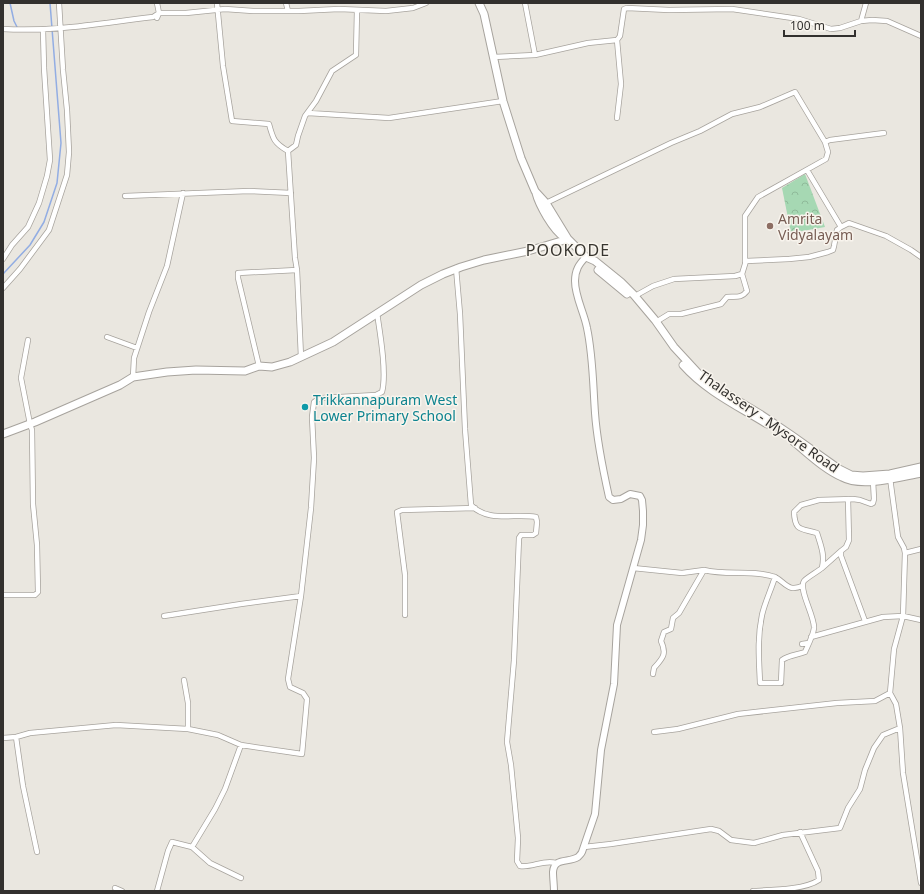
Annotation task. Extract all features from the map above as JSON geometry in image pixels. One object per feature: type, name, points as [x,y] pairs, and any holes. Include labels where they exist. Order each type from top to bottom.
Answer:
[{"type":"main road","name":"Thalassery - Mysore Road","points":[[479,3],[484,14],[503,102],[521,158],[535,191],[546,203],[568,239],[586,257],[595,261],[621,282],[635,296],[678,352],[698,373],[717,388],[760,414],[845,473],[856,476],[870,476],[890,474],[921,467]]},
{"type":"main road","points":[[535,191],[546,215],[560,235],[568,239]]},
{"type":"main road","points":[[3,434],[30,424],[120,385],[133,377],[167,372],[196,370],[245,371],[258,366],[272,367],[290,362],[332,342],[421,285],[456,268],[484,260],[528,251],[568,239]]},
{"type":"main road","points":[[586,257],[632,299],[678,359],[698,380],[779,432],[842,478],[857,481],[873,481],[921,473]]},
{"type":"street","points":[[3,288],[20,269],[49,230],[67,175],[69,152],[67,110],[58,29],[59,3]]},
{"type":"street","points":[[157,18],[159,12],[158,3]]},
{"type":"street","points":[[217,3],[223,66],[232,121],[269,124],[273,139],[278,146],[288,151]]},
{"type":"street","points":[[286,3],[288,11]]},
{"type":"street","points":[[3,29],[50,30],[90,26],[152,16],[159,12],[186,13],[217,10],[288,11],[339,9],[403,10],[426,3]]},
{"type":"street","points":[[525,3],[535,55]]},
{"type":"street","points":[[861,21],[866,3]]},
{"type":"street","points":[[617,118],[621,84],[617,40],[620,36],[625,6],[669,10],[732,9],[799,19],[831,29],[840,28],[861,21],[887,21],[921,36]]},
{"type":"street","points":[[288,151],[296,145],[303,121],[316,101],[332,71],[356,55],[357,10]]},
{"type":"street","points":[[3,260],[12,245],[28,227],[39,204],[50,160],[43,30]]},
{"type":"street","points":[[494,57],[535,55],[588,43],[617,40]]},
{"type":"street","points":[[546,203],[671,143],[700,131],[732,114],[760,107],[796,92],[825,142],[828,152],[826,159],[758,197],[745,216],[745,262],[742,274],[747,291],[738,298],[727,297],[721,304],[681,314],[669,314],[656,322]]},
{"type":"street","points":[[308,113],[389,118],[503,102]]},
{"type":"street","points":[[825,142],[884,132]]},
{"type":"street","points":[[288,151],[297,270],[301,357]]},
{"type":"street","points":[[807,170],[841,227]]},
{"type":"street","points":[[125,196],[249,191],[291,193]]},
{"type":"street","points":[[133,377],[134,358],[149,312],[167,266],[183,193]]},
{"type":"street","points":[[745,262],[796,258],[828,252],[833,250],[837,230],[849,223],[865,228],[899,244],[921,257]]},
{"type":"street","points":[[554,891],[553,871],[556,864],[561,861],[571,860],[578,857],[582,852],[594,814],[601,750],[616,668],[615,650],[617,625],[634,568],[643,525],[642,500],[640,496],[630,494],[621,500],[613,500],[609,497],[600,457],[587,328],[575,282],[578,266],[586,257]]},
{"type":"street","points":[[456,268],[471,505],[485,514],[536,517],[537,522],[536,533],[533,535],[521,535],[519,538],[514,660],[507,742],[511,765],[518,861],[520,866],[547,862],[556,864]]},
{"type":"street","points":[[258,366],[238,273],[297,270]]},
{"type":"street","points":[[635,296],[653,286],[674,279],[735,276],[742,274]]},
{"type":"street","points":[[3,738],[16,737],[30,733],[116,725],[188,729],[218,736],[241,745],[302,754],[307,699],[303,693],[290,687],[288,679],[301,596],[311,508],[314,458],[312,417],[314,402],[322,398],[376,395],[382,392],[384,383],[377,313]]},
{"type":"street","points":[[107,337],[138,348]]},
{"type":"street","points":[[3,595],[35,595],[38,592],[37,545],[33,504],[32,430],[21,378],[28,340]]},
{"type":"street","points":[[890,478],[898,537],[905,553],[903,616],[894,649],[890,693],[896,704],[900,728],[903,773],[921,883]]},
{"type":"street","points":[[822,568],[824,560],[823,551],[817,533],[801,530],[795,522],[794,512],[801,505],[810,502],[833,499],[860,500],[869,504],[873,503],[873,481]]},
{"type":"street","points":[[775,577],[767,596],[762,616],[758,651],[760,683],[781,683],[782,660],[788,656],[805,652],[814,629],[814,620],[807,606],[802,586],[804,581],[822,568],[846,547],[849,540],[848,499]]},
{"type":"street","points":[[405,615],[405,575],[397,512],[402,510],[475,508]]},
{"type":"street","points":[[905,553],[921,549]]},
{"type":"street","points":[[842,551],[842,560],[865,621]]},
{"type":"street","points":[[634,568],[682,573],[704,570],[714,573],[762,573],[775,577],[787,587],[794,589],[802,586]]},
{"type":"street","points":[[653,674],[654,668],[663,658],[664,647],[661,641],[664,632],[671,629],[673,618],[679,613],[704,570]]},
{"type":"street","points":[[164,616],[301,596]]},
{"type":"street","points":[[811,637],[883,617],[903,616],[921,620]]},
{"type":"street","points":[[802,644],[809,643]]},
{"type":"street","points":[[184,680],[188,703],[188,729]]},
{"type":"street","points":[[654,732],[678,729],[738,714],[837,703],[876,701],[890,693]]},
{"type":"street","points":[[584,847],[711,829],[719,832],[731,840],[754,843],[800,832],[840,828],[848,808],[860,789],[865,770],[874,748],[882,736],[900,728]]},
{"type":"street","points":[[16,737],[23,786],[37,852]]},
{"type":"street","points":[[192,847],[225,789],[241,745]]},
{"type":"street","points":[[753,891],[786,889],[815,883],[819,880],[818,872],[800,832]]},
{"type":"street","points":[[157,891],[172,842],[192,847],[210,863],[241,878]]},
{"type":"street","points":[[115,888],[122,891]]},
{"type":"green space","points":[[805,174],[825,227],[791,233],[782,188]]},
{"type":"waterway","points":[[10,3],[17,27]]},
{"type":"waterway","points":[[3,274],[30,245],[44,222],[57,183],[61,143],[50,3]]},
{"type":"place","name":"Amrita Vidyalayam","points":[[770,226]]},
{"type":"place","name":"Trikkannapuram West Lower Primary School","points":[[305,407]]},
{"type":"district","name":"POOKODE","points":[[568,250]]}]
